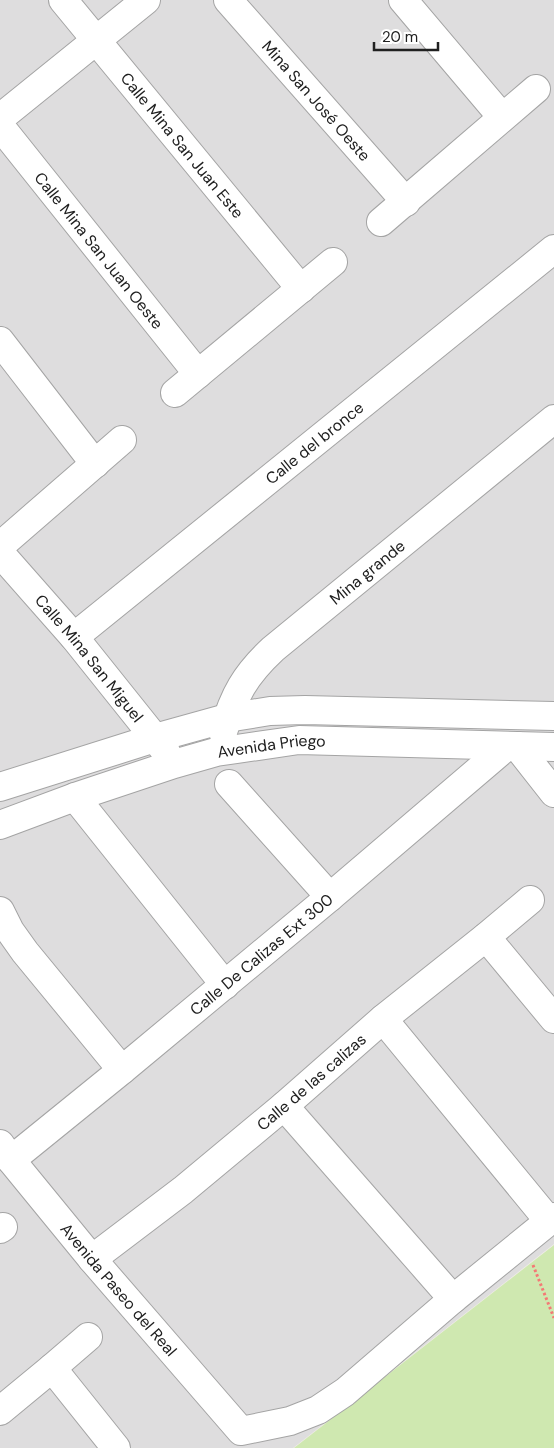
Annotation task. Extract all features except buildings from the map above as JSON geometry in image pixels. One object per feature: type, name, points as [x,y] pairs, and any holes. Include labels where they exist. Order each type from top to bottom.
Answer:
[{"type":"street","name":"Calle Mina San Juan Este","points":[[63,0],[301,289]]},
{"type":"street","points":[[0,118],[146,0]]},
{"type":"street","name":"Mina San José Oeste","points":[[228,0],[406,202]]},
{"type":"street","points":[[403,0],[502,117]]},
{"type":"street","points":[[381,222],[536,90]]},
{"type":"street","name":"Calle Mina San Juan Oeste","points":[[0,126],[198,374]]},
{"type":"street","name":"Calle del bronce","points":[[74,637],[554,249]]},
{"type":"street","points":[[175,393],[333,262]]},
{"type":"street","points":[[0,341],[95,464]]},
{"type":"street","name":"Mina grande","points":[[216,752],[226,718],[238,692],[256,665],[273,649],[554,419]]},
{"type":"street","points":[[0,546],[122,440]]},
{"type":"street","name":"Calle Mina San Miguel","points":[[0,553],[74,637],[174,764]]},
{"type":"street","name":"Avenida Priego","points":[[0,787],[155,738],[226,718],[270,711],[305,710],[554,716]]},
{"type":"street","name":"Avenida Priego","points":[[0,825],[75,797],[216,752],[299,740],[554,746]]},
{"type":"street","points":[[512,746],[554,793]]},
{"type":"street","name":"Calle De Calizas Ext 300","points":[[6,1152],[122,1070],[512,746]]},
{"type":"street","points":[[229,784],[330,897]]},
{"type":"street","points":[[75,797],[225,985]]},
{"type":"street","name":"Calle de las calizas","points":[[92,1259],[183,1190],[284,1106],[383,1019],[530,900]]},
{"type":"street","points":[[0,911],[10,931],[25,952],[122,1070]]},
{"type":"street","points":[[486,937],[554,1019]]},
{"type":"street","points":[[284,1106],[453,1299],[551,1219],[383,1019]]},
{"type":"street","name":"Avenida Paseo del Real","points":[[6,1152],[92,1259],[241,1431],[290,1421],[318,1410],[345,1392],[453,1299]]},
{"type":"street","points":[[0,1410],[88,1337]]},
{"type":"street","points":[[52,1368],[116,1448]]},
{"type":"path","points":[[532,1261],[554,1318]]},
{"type":"shaded area","points":[[0,0],[554,0],[554,1244],[293,1448],[0,1448]]},
{"type":"green space","points":[[554,1245],[554,1448],[294,1448]]}]
